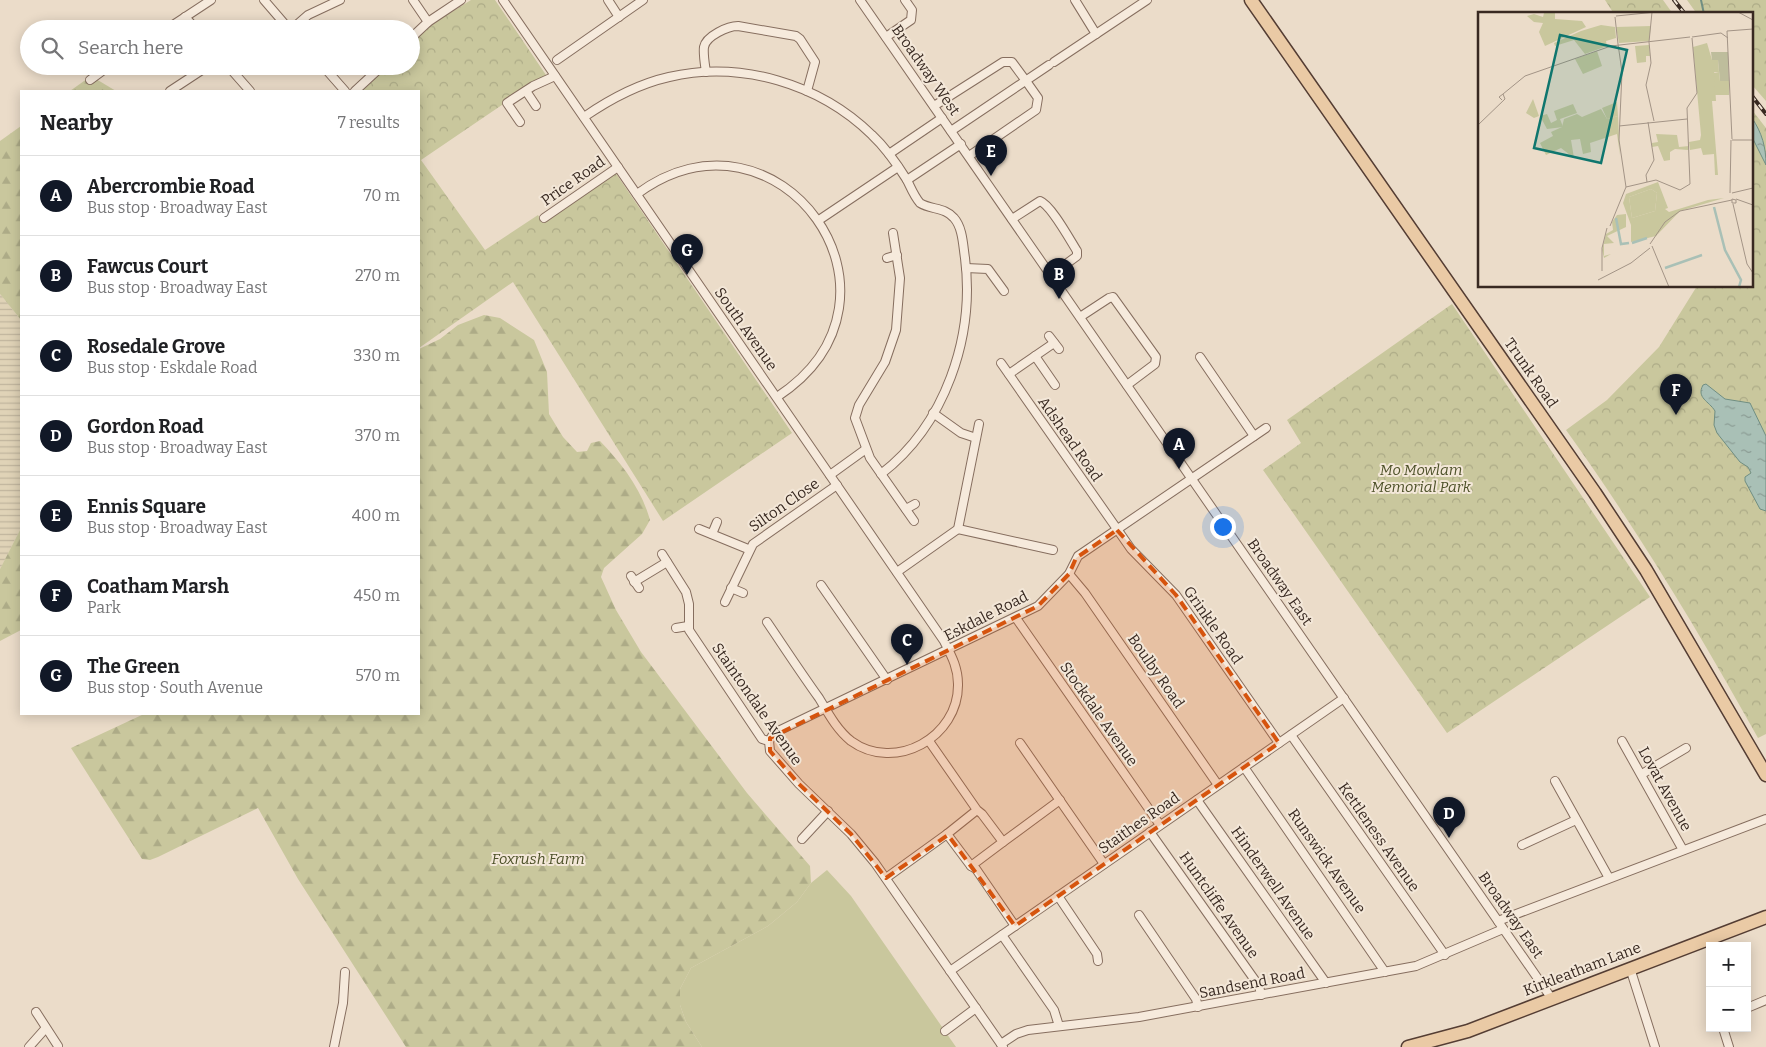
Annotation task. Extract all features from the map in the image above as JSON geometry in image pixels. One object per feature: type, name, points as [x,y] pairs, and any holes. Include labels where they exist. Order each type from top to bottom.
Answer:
[{"type":"main road","name":"Trunk Road","points":[[1251,0],[1646,570],[1766,775]]},
{"type":"main road","name":"Kirkleatham Lane","points":[[1408,1047],[1445,1038],[1766,917]]},
{"type":"street","points":[[180,20],[210,0]]},
{"type":"street","points":[[264,0],[283,20]]},
{"type":"street","points":[[302,20],[308,15],[340,0]]},
{"type":"street","points":[[412,0],[428,22]]},
{"type":"street","points":[[420,30],[461,0]]},
{"type":"street","name":"South Avenue","points":[[503,0],[897,572],[948,650],[957,673],[957,697],[948,721],[929,741]]},
{"type":"street","points":[[608,0],[619,17]]},
{"type":"street","points":[[557,60],[644,0]]},
{"type":"street","name":"Broadway West","points":[[860,0],[969,156]]},
{"type":"street","points":[[886,37],[911,20],[912,10],[905,0]]},
{"type":"street","points":[[1075,0],[1096,34]]},
{"type":"street","points":[[951,131],[1147,0]]},
{"type":"street","points":[[185,17],[188,20]]},
{"type":"street","points":[[706,72],[704,46],[708,40],[729,27],[738,26],[791,35],[800,39],[815,62],[807,91]]},
{"type":"street","points":[[934,106],[1003,62],[1012,62],[1038,98],[1036,110],[969,156]]},
{"type":"street","points":[[584,117],[614,98],[652,82],[679,75],[706,72],[757,75],[807,91],[829,101],[872,135],[890,154],[920,203],[945,211],[956,221],[963,244],[966,268],[966,307],[962,337],[949,381],[933,413],[909,448],[881,474]]},
{"type":"street","points":[[90,80],[97,75]]},
{"type":"street","points":[[172,90],[194,75]]},
{"type":"street","points":[[236,75],[249,90]]},
{"type":"street","points":[[331,75],[345,90]]},
{"type":"street","points":[[356,90],[372,75]]},
{"type":"street","points":[[520,122],[508,103],[526,90],[555,76]]},
{"type":"street","points":[[526,90],[536,106]]},
{"type":"street","points":[[890,154],[942,118]]},
{"type":"street","points":[[907,180],[961,144]]},
{"type":"street","name":"Broadway East","points":[[969,156],[1552,999]]},
{"type":"street","points":[[637,194],[653,183],[680,171],[713,165],[732,167],[766,176],[782,186],[819,220],[830,238],[837,259],[840,295],[836,320],[828,343],[813,366],[795,385],[777,398]]},
{"type":"street","name":"Price Road","points":[[544,218],[618,167]]},
{"type":"street","points":[[819,220],[898,167]]},
{"type":"street","points":[[1012,219],[1040,201],[1044,203],[1055,218],[1078,253],[1076,257],[1051,275]]},
{"type":"street","points":[[892,233],[898,256],[900,292],[893,340],[880,372],[856,411],[856,425],[866,449],[881,474],[914,521]]},
{"type":"street","points":[[887,258],[898,256]]},
{"type":"street","points":[[966,268],[988,269],[1004,291]]},
{"type":"street","points":[[1080,317],[1108,298],[1115,298],[1156,359],[1155,364],[1127,385]]},
{"type":"street","points":[[1009,374],[1054,342]]},
{"type":"street","points":[[1035,356],[1055,385]]},
{"type":"street","points":[[1200,357],[1254,436]]},
{"type":"street","name":"Adshead Road","points":[[1001,364],[1117,530]]},
{"type":"street","points":[[933,413],[961,433],[976,438]]},
{"type":"street","points":[[897,572],[958,529],[979,424]]},
{"type":"street","name":"Eskdale Road","points":[[769,741],[774,733],[1016,618],[1044,600],[1069,574],[1078,556],[1266,428]]},
{"type":"street","points":[[830,475],[866,449]]},
{"type":"street","name":"Silton Close","points":[[726,602],[748,549],[762,536],[837,485]]},
{"type":"street","points":[[906,509],[915,504]]},
{"type":"street","points":[[712,534],[717,522]]},
{"type":"street","name":"Silton Close","points":[[699,529],[748,549]]},
{"type":"street","points":[[958,529],[1053,550]]},
{"type":"street","name":"Grinkle Road","points":[[1117,530],[1131,549],[1176,595],[1279,743]]},
{"type":"street","points":[[662,554],[686,592],[689,604],[688,626],[676,628]]},
{"type":"street","points":[[635,582],[667,562]]},
{"type":"street","name":"Boulby Road","points":[[1069,574],[1086,593],[1218,785]]},
{"type":"street","points":[[822,585],[887,680]]},
{"type":"street","points":[[731,588],[743,593]]},
{"type":"street","name":"Stockdale Avenue","points":[[1016,618],[1160,825]]},
{"type":"street","points":[[767,622],[842,733],[851,741],[871,750],[889,752],[907,751],[929,741],[977,810],[1002,842]]},
{"type":"street","name":"Staintondale Avenue","points":[[688,626],[762,739],[769,741],[769,748],[776,758],[799,784],[856,840],[886,878],[1002,1045]]},
{"type":"street","name":"Staithes Road","points":[[950,971],[1344,698]]},
{"type":"street","name":"Kettleness Avenue","points":[[1291,735],[1444,955]]},
{"type":"street","name":"Lovat Avenue","points":[[1622,741],[1683,850]]},
{"type":"street","points":[[1020,743],[1104,864]]},
{"type":"street","points":[[1642,774],[1686,748]]},
{"type":"street","name":"Runswick Avenue","points":[[1244,767],[1380,962],[1384,972]]},
{"type":"street","points":[[1554,781],[1609,878]]},
{"type":"street","points":[[971,866],[1060,800]]},
{"type":"street","name":"Hinderwell Avenue","points":[[1197,800],[1326,983]]},
{"type":"street","points":[[886,878],[977,810]]},
{"type":"street","points":[[802,839],[828,811]]},
{"type":"street","points":[[1498,921],[1766,818]]},
{"type":"street","points":[[1522,845],[1576,820]]},
{"type":"street","name":"Huntcliffe Avenue","points":[[1150,832],[1259,986],[1261,995]]},
{"type":"street","points":[[947,834],[971,866],[976,868],[1015,926]]},
{"type":"street","points":[[1058,896],[1097,954],[1098,961]]},
{"type":"street","points":[[1139,915],[1196,999],[1198,1007]]},
{"type":"street","name":"Sandsend Road","points":[[1002,1045],[1022,1031],[1139,1017],[1420,965],[1503,929]]},
{"type":"street","points":[[1002,935],[1054,1010],[1059,1026]]},
{"type":"street","points":[[1630,968],[1655,1047]]},
{"type":"street","points":[[334,1047],[343,1003],[346,972]]},
{"type":"street","points":[[1751,1006],[1766,1000]]},
{"type":"street","points":[[945,1031],[976,1008]]},
{"type":"street","points":[[36,1012],[45,1029],[58,1046]]},
{"type":"street","points":[[29,1047],[45,1029]]},
{"type":"street","points":[[1724,1032],[1729,1047]]},
{"type":"highlighted area","points":[[1117,530],[1176,595],[1279,743],[1015,926],[948,835],[886,878],[851,834],[799,784],[770,751],[770,738],[1038,606],[1069,574],[1076,558]]},
{"type":"shaded area","points":[[0,294],[20,319],[20,530],[0,569]]},
{"type":"green space","points":[[471,0],[495,0],[546,75],[421,160],[485,250],[538,215],[543,223],[615,172],[792,433],[663,521],[513,282],[420,347],[420,90],[362,90],[378,75],[420,75],[420,35],[434,23]]},
{"type":"green space","points":[[1605,0],[1663,0],[1672,12],[1613,12]]},
{"type":"green space","points":[[1687,0],[1766,0],[1766,101],[1754,87],[1754,12],[1696,12]]},
{"type":"green space","points":[[91,76],[114,90],[71,90]]},
{"type":"green space","points":[[1754,113],[1766,128],[1766,734],[1758,738],[1666,581],[1618,505],[1566,430],[1607,400],[1659,347],[1696,288],[1754,288]]},
{"type":"green space","points":[[20,127],[20,319],[0,294],[0,141]]},
{"type":"green space","name":"Mo Mowlam Memorial Park","points":[[1452,304],[1650,597],[1447,733],[1263,470],[1301,443],[1287,420]]},
{"type":"green space","name":"Foxrush Farm","points":[[484,315],[500,318],[534,340],[547,372],[549,414],[563,437],[577,452],[587,451],[591,443],[600,441],[616,459],[636,487],[650,520],[642,534],[604,568],[601,577],[616,610],[641,652],[747,793],[810,866],[811,883],[797,902],[768,926],[691,968],[680,989],[680,1005],[686,1022],[702,1047],[406,1047],[298,879],[258,808],[158,857],[150,860],[142,859],[71,748],[142,715],[420,715],[420,349],[440,339],[458,325]]},
{"type":"green space","points":[[20,530],[20,631],[0,641],[0,569]]},
{"type":"green space","points":[[827,870],[851,896],[956,1047],[702,1047],[686,1022],[680,1005],[680,989],[691,968],[768,926],[797,902],[811,883]]},
{"type":"water","points":[[1754,122],[1763,140],[1766,165],[1754,141]]},
{"type":"water","points":[[1706,384],[1725,399],[1750,403],[1766,436],[1766,511],[1760,509],[1745,481],[1745,477],[1751,473],[1748,467],[1740,462],[1717,433],[1714,425],[1715,411],[1701,393],[1703,385]]},
{"type":"waterway","points":[[1701,0],[1704,12]]},
{"type":"railway","points":[[1674,0],[1683,12]]},
{"type":"railway","points":[[1754,99],[1766,114]]},
{"type":"place","name":"Ennis Square","points":[[991,176]]},
{"type":"place","name":"The Green","points":[[687,275]]},
{"type":"place","name":"Fawcus Court","points":[[1059,299]]},
{"type":"place","name":"Coatham Marsh","points":[[1676,415]]},
{"type":"place","name":"Abercrombie Road","points":[[1179,469]]},
{"type":"place","name":"Rosedale Grove","points":[[907,665]]},
{"type":"place","name":"Gordon Road","points":[[1449,838]]}]
